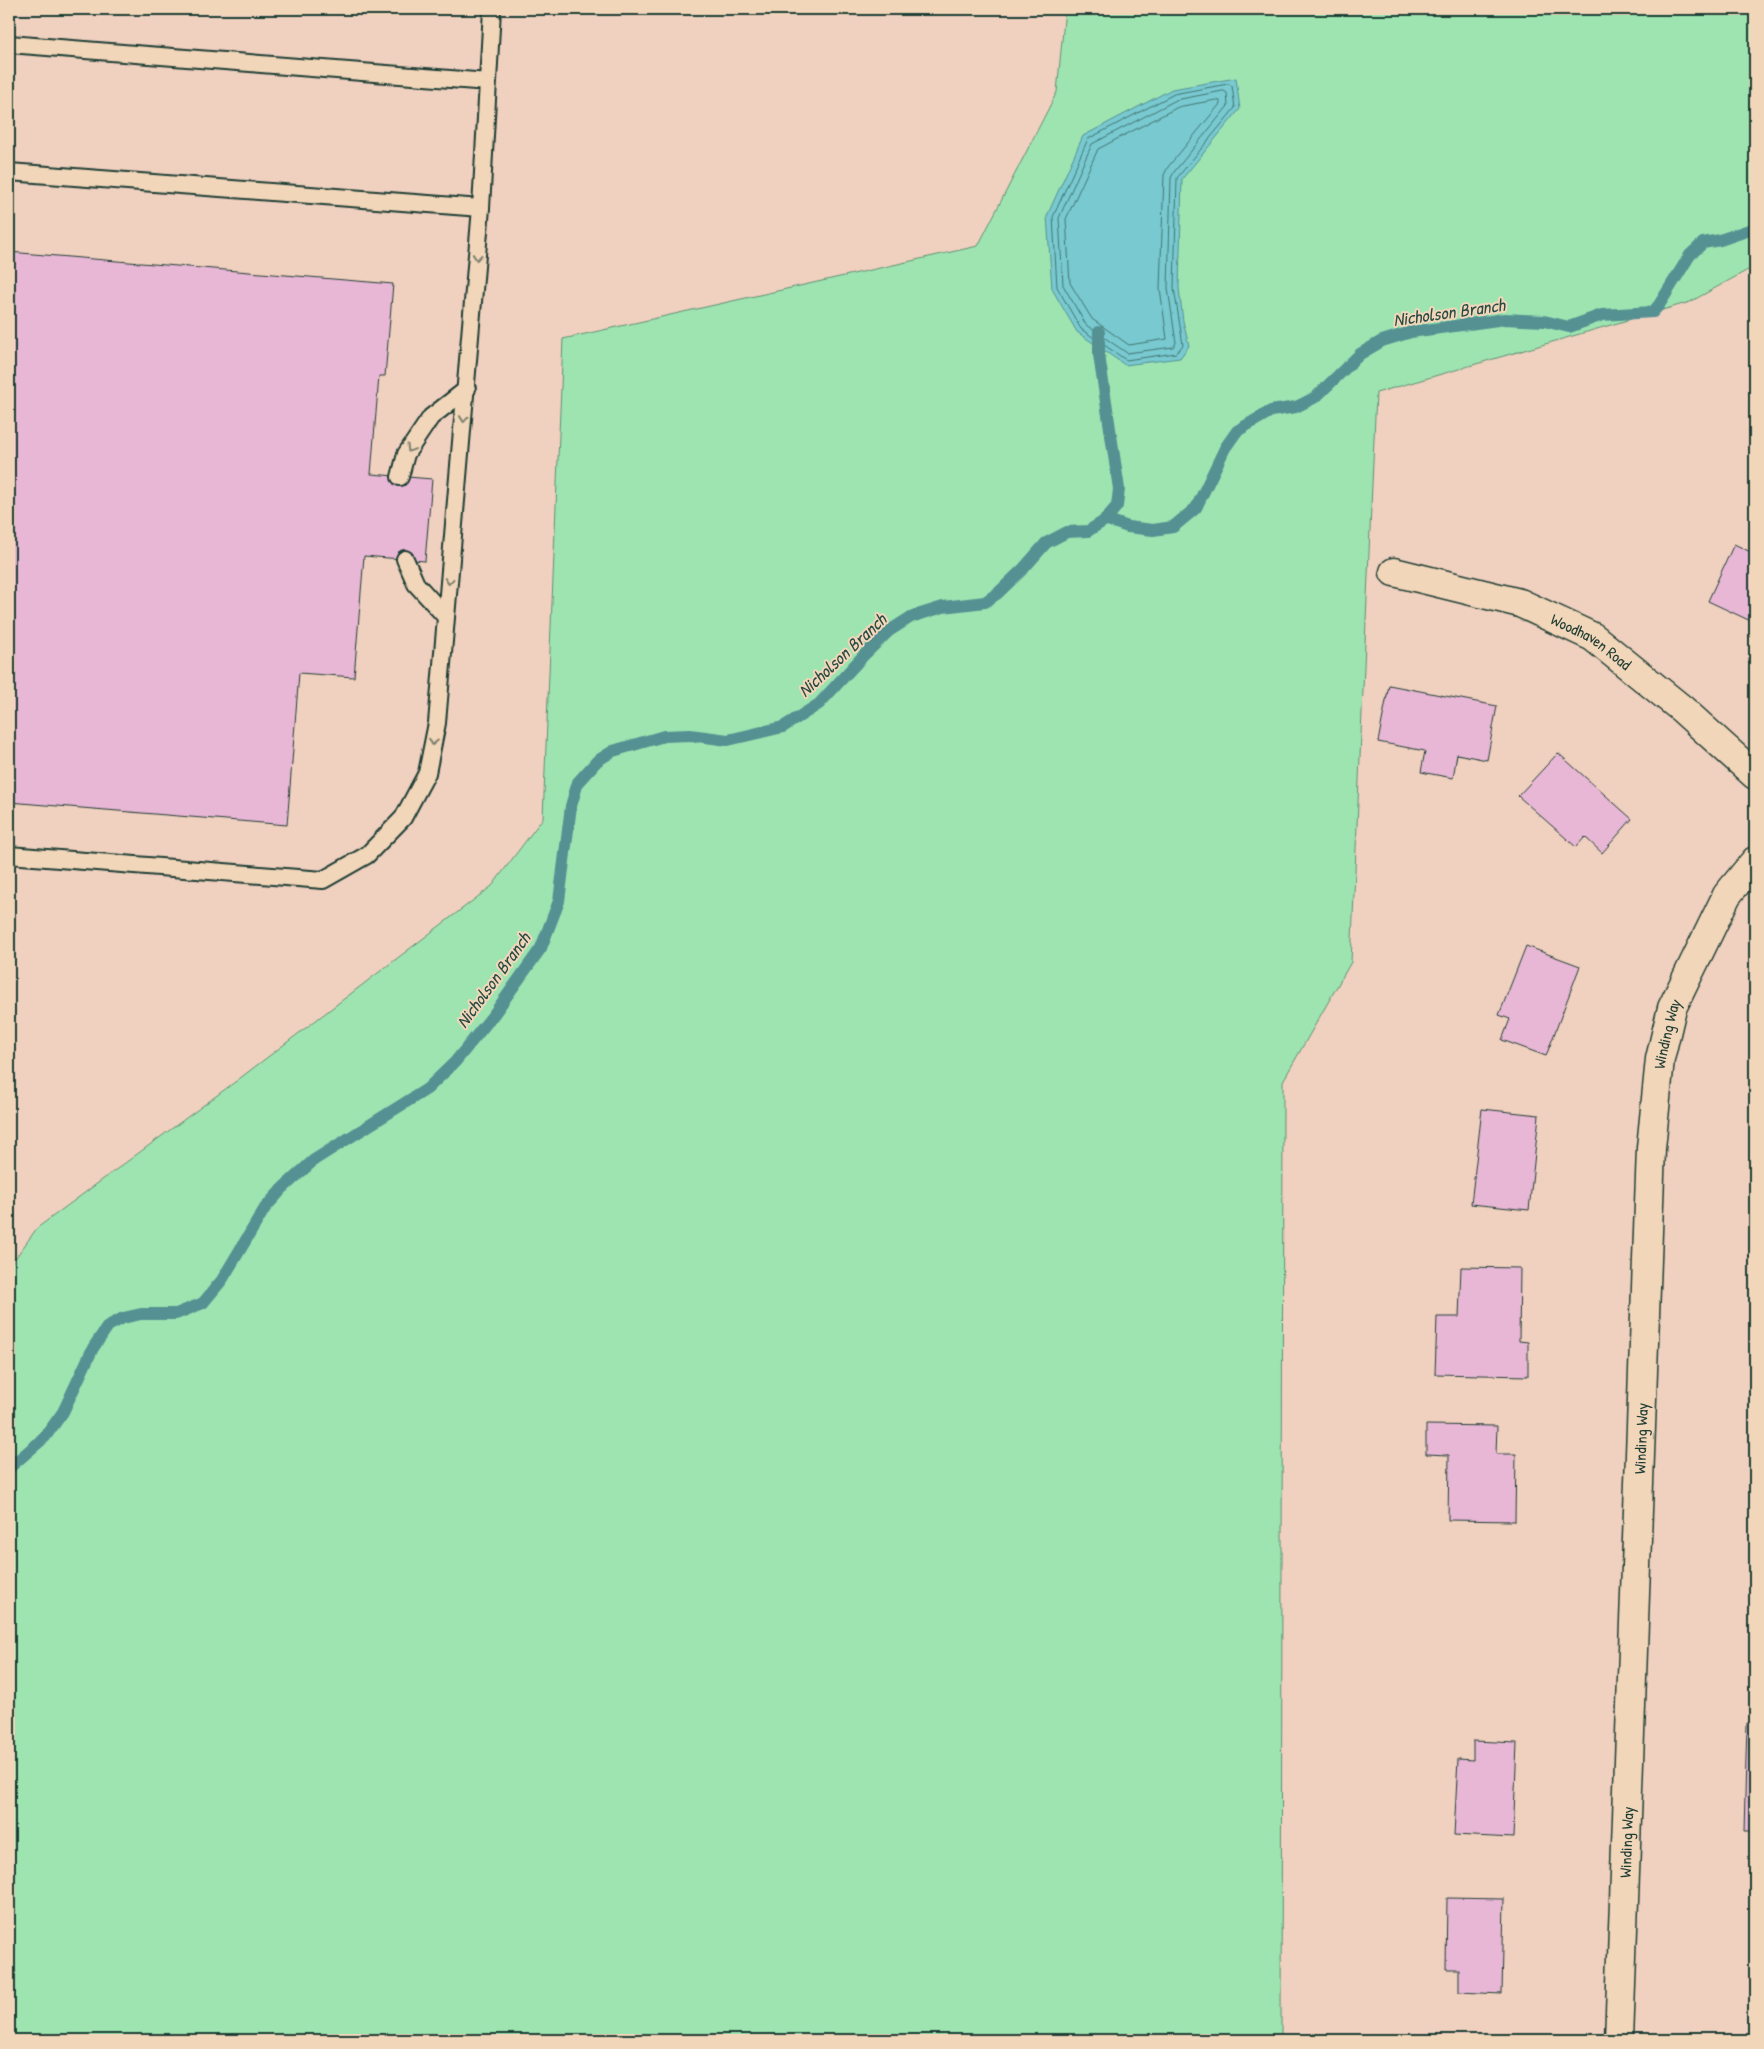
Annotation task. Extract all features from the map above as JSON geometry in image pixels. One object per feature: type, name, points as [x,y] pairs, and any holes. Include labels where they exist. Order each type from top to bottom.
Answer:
[{"type":"street","name":"Woodhaven Road","points":[[1394,572],[1520,603],[1593,637],[1682,709],[1755,775]]},
{"type":"street","name":"Winding Way","points":[[1619,2040],[1651,1148],[1660,1059],[1672,1008],[1727,895],[1755,861]]},
{"type":"lane","points":[[9,856],[323,880],[367,855],[403,818],[427,773],[436,723],[467,389],[481,208],[492,9]]},
{"type":"lane","points":[[9,44],[488,82]]},
{"type":"lane","points":[[9,172],[481,208]]},
{"type":"lane","points":[[400,477],[406,454],[431,417],[467,389]]},
{"type":"lane","points":[[405,559],[416,584],[446,617]]},
{"type":"green space","points":[[1065,9],[1755,9],[1755,266],[1690,302],[1376,393],[1351,962],[1283,1081],[1281,2040],[9,2040],[9,1267],[37,1228],[235,1082],[492,886],[543,818],[563,339],[978,246],[1057,92]]},
{"type":"water","points":[[1236,78],[1240,109],[1182,179],[1179,288],[1183,321],[1189,346],[1180,358],[1125,365],[1077,332],[1052,289],[1047,216],[1083,136],[1172,89]]},
{"type":"building","points":[[9,252],[393,284],[385,376],[379,376],[371,474],[432,479],[425,561],[364,556],[354,677],[299,673],[287,825],[9,802]]},
{"type":"building","points":[[1734,544],[1755,554],[1755,623],[1708,601]]},
{"type":"building","points":[[1389,685],[1497,706],[1487,760],[1457,754],[1453,778],[1421,772],[1425,751],[1378,742]]},
{"type":"building","points":[[1558,753],[1632,819],[1602,853],[1585,837],[1576,847],[1518,796]]},
{"type":"building","points":[[1526,946],[1580,966],[1546,1056],[1502,1040],[1510,1019],[1499,1015]]},
{"type":"building","points":[[1482,1109],[1539,1115],[1529,1210],[1471,1204]]},
{"type":"building","points":[[1461,1267],[1520,1268],[1519,1341],[1528,1342],[1528,1376],[1435,1374],[1437,1317],[1459,1317]]},
{"type":"building","points":[[1426,1425],[1497,1426],[1496,1454],[1516,1454],[1515,1521],[1448,1520],[1449,1455],[1426,1454]]},
{"type":"building","points":[[1747,1723],[1755,1723],[1755,1831],[1744,1831]]},
{"type":"building","points":[[1473,1741],[1517,1743],[1513,1838],[1454,1835],[1458,1759],[1473,1760]]},
{"type":"building","points":[[1447,1898],[1504,1899],[1502,1994],[1459,1992],[1459,1969],[1446,1969]]},
{"type":"waterway","name":"Nicholson Branch","points":[[1105,519],[1128,527],[1153,530],[1173,527],[1196,508],[1225,448],[1237,431],[1271,411],[1296,407],[1316,397],[1360,354],[1382,341],[1411,332],[1505,319],[1544,321],[1569,327],[1602,315],[1653,312],[1690,255],[1703,243],[1720,240],[1755,228]]},
{"type":"waterway","name":"Nicholson Branch","points":[[9,1468],[45,1437],[63,1412],[93,1348],[108,1326],[123,1318],[141,1314],[176,1314],[203,1303],[222,1280],[265,1208],[283,1188],[314,1160],[427,1089],[455,1062],[494,1014],[541,948],[559,901],[571,806],[578,782],[597,761],[613,751],[664,736],[690,735],[728,740],[783,727],[819,704],[889,631],[911,617],[943,607],[985,602],[998,593],[1024,568],[1046,543],[1067,532],[1088,531],[1104,521],[1117,506],[1119,489],[1099,355],[1099,332]]}]
